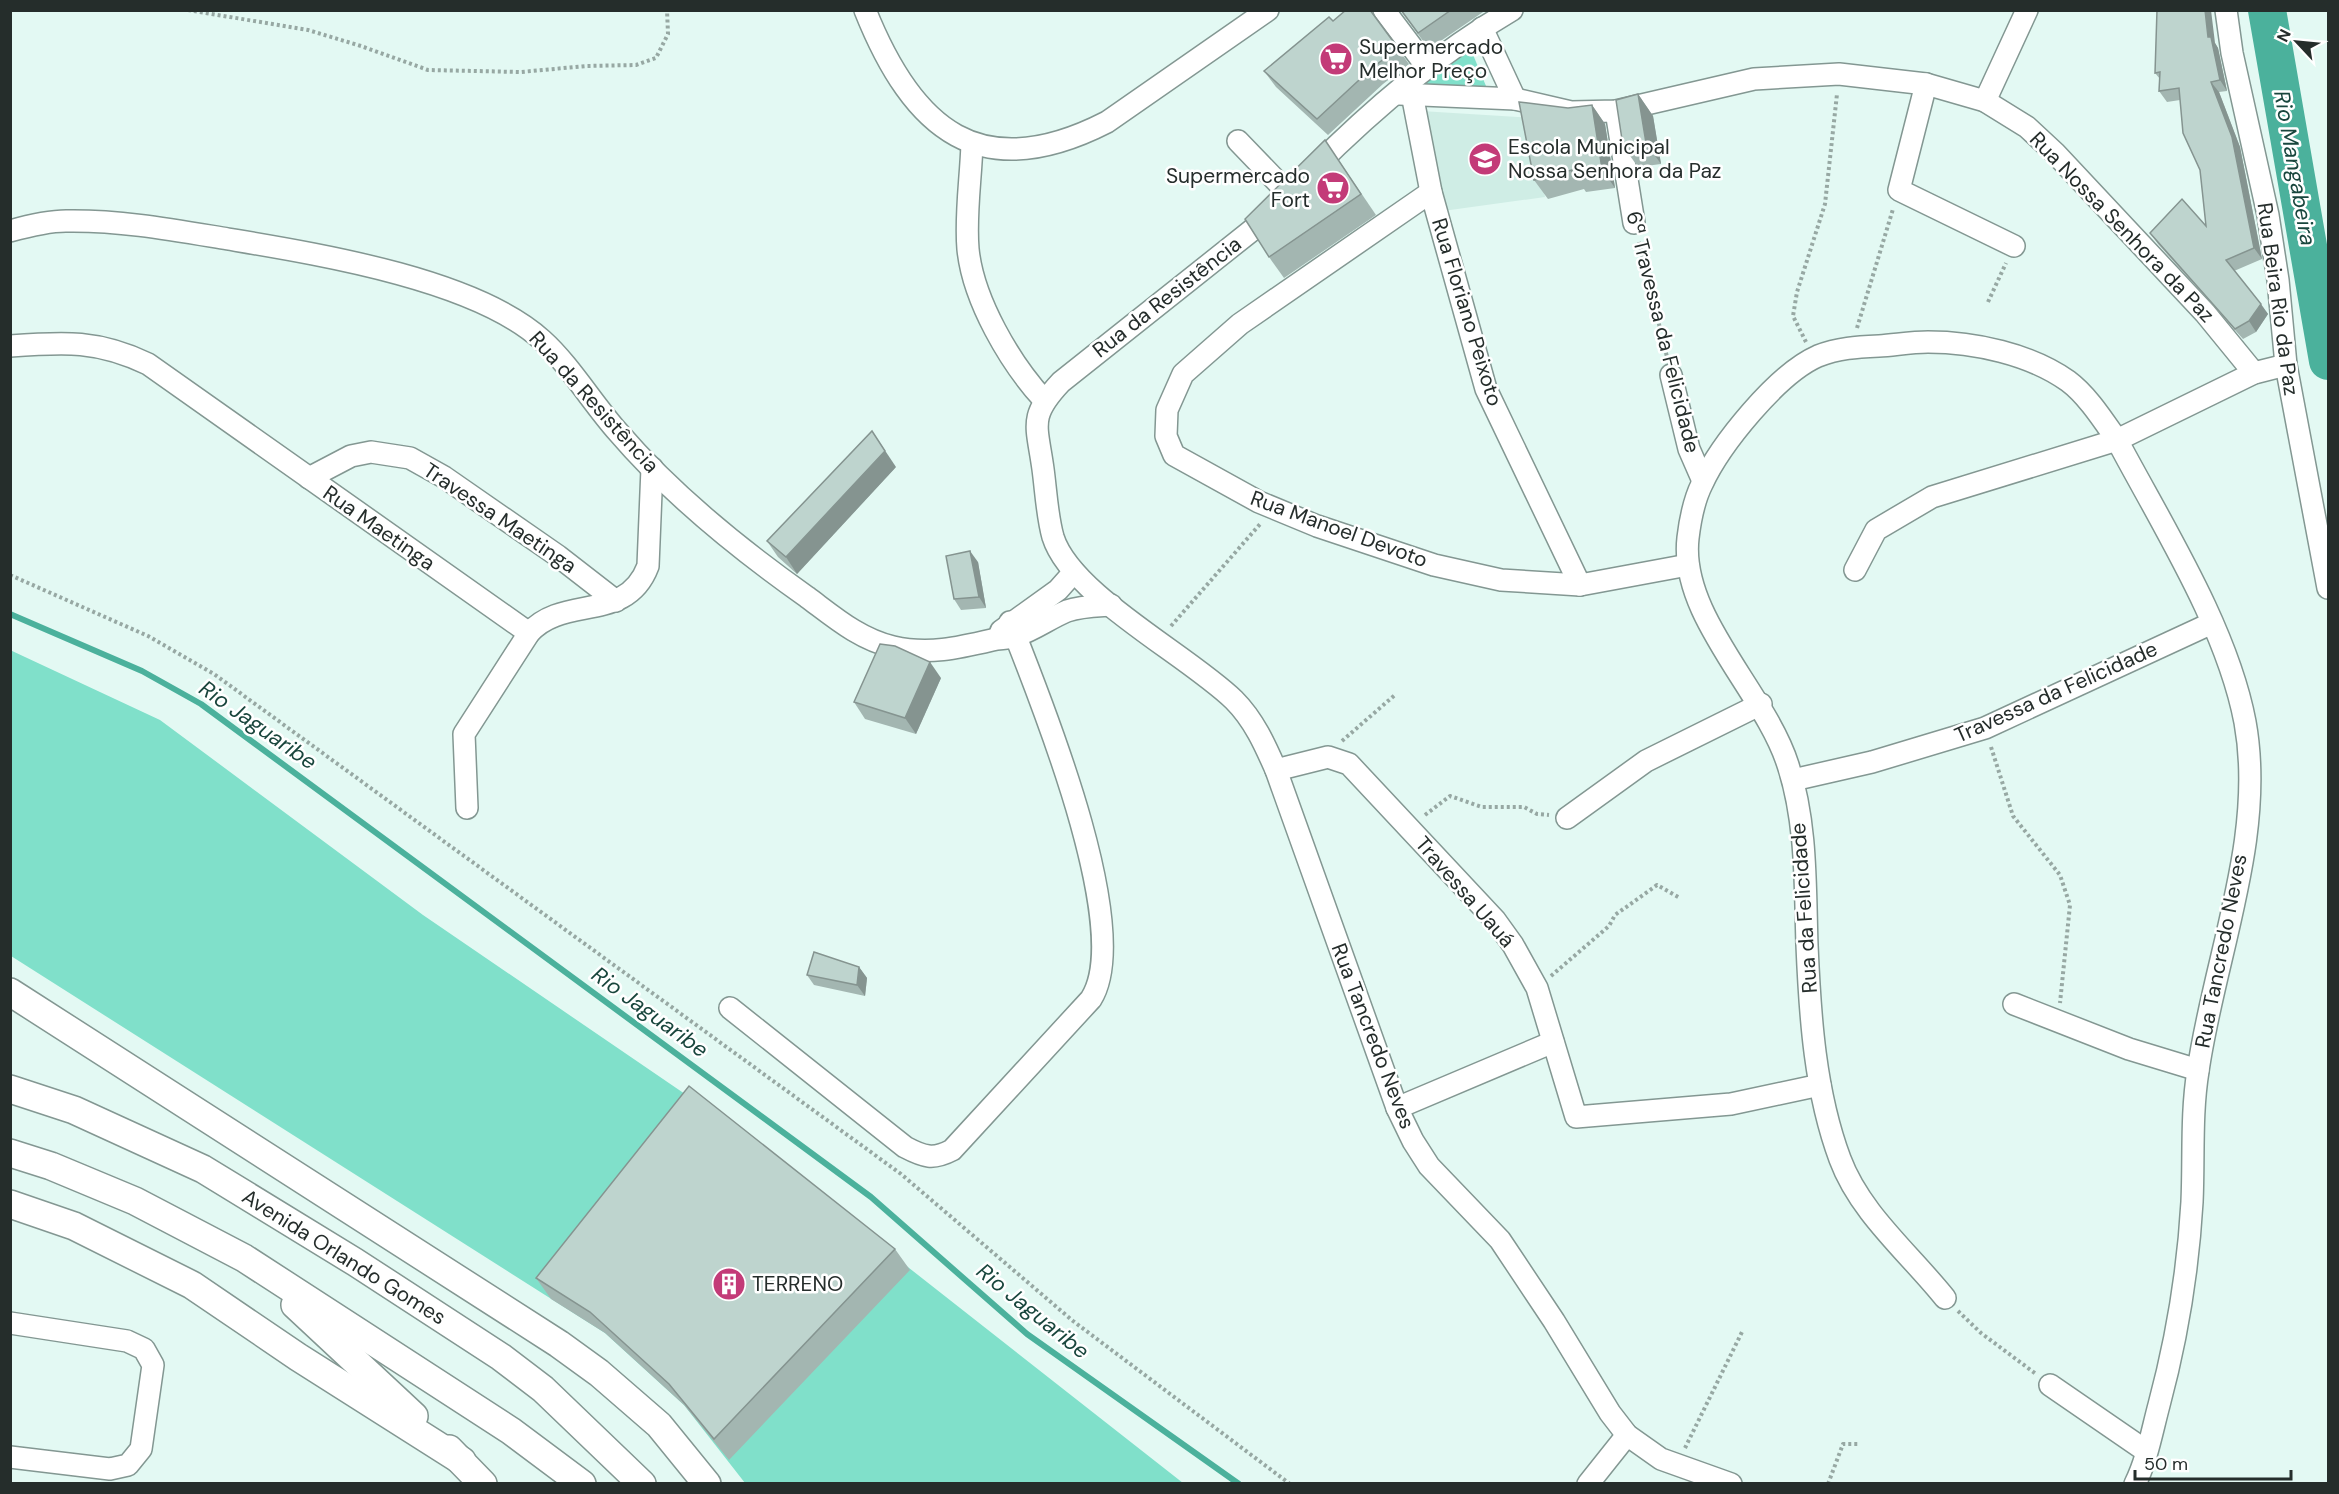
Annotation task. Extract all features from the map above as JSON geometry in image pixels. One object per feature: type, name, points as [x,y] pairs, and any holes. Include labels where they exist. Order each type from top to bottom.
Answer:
[{"type":"main road","points":[[10,992],[559,1344],[599,1373],[659,1425],[707,1484]]},
{"type":"main road","name":"Avenida Orlando Gomes","points":[[10,1089],[74,1110],[202,1169],[355,1262],[501,1357],[543,1389],[642,1484]]},
{"type":"main road","points":[[10,1153],[51,1166],[135,1201],[244,1258],[482,1411],[582,1484]]},
{"type":"main road","points":[[10,1204],[74,1226],[192,1285],[298,1357],[462,1461]]},
{"type":"main road","points":[[244,1258],[462,1461],[483,1484]]},
{"type":"street","points":[[865,10],[881,48],[912,100],[932,120],[972,143],[997,148],[1055,144],[1079,136],[1107,122],[1268,10]]},
{"type":"street","points":[[1384,10],[1427,67]]},
{"type":"street","name":"Rua da Resistência","points":[[1044,400],[1061,382],[1123,331],[1251,231],[1289,194],[1402,94],[1427,67],[1512,10]]},
{"type":"street","points":[[1985,101],[2027,10]]},
{"type":"street","name":"Rua Beira Rio da Paz","points":[[2226,10],[2237,76],[2268,215],[2278,280],[2286,365],[2328,588]]},
{"type":"street","points":[[1482,28],[1515,99]]},
{"type":"street","name":"Rua Nossa Senhora da Paz","points":[[1402,94],[1515,99],[1571,112],[1616,111],[1754,79],[1839,74],[1926,84],[1985,101],[2027,127],[2069,166],[2205,313],[2254,373]]},
{"type":"street","points":[[1926,84],[1899,190],[2014,246]]},
{"type":"street","name":"Rua Floriano Peixoto","points":[[1402,94],[1486,389],[1580,585]]},
{"type":"street","name":"6ª Travessa da Felicidade","points":[[1616,111],[1634,223]]},
{"type":"street","points":[[1238,141],[1289,194]]},
{"type":"street","points":[[972,143],[968,248],[973,280],[1015,362],[1044,400],[1036,421],[1053,537],[1074,572],[1111,605]]},
{"type":"street","name":"Rua Manoel Devoto","points":[[1431,192],[1240,324],[1183,374],[1167,410],[1166,436],[1174,454],[1205,473],[1273,508],[1434,565],[1501,580],[1580,585],[1688,565]]},
{"type":"street","name":"Rua da Resistência","points":[[10,231],[62,221],[127,223],[284,248],[358,264],[477,300],[504,312],[545,342],[618,432],[652,468],[774,574],[860,635],[894,647],[920,651],[958,649],[992,640],[1013,629],[1067,611],[1085,606],[1111,605]]},
{"type":"street","name":"Rua da Felicidade","points":[[1945,1298],[1875,1217],[1847,1176],[1833,1136],[1820,1085],[1810,996],[1806,878],[1792,780],[1781,745],[1761,704],[1717,640],[1697,597],[1688,565],[1688,537],[1703,481],[1726,443],[1770,392],[1805,363],[1828,352],[1858,346],[1930,342],[1969,346],[2017,356],[2071,383],[2117,440]]},
{"type":"street","name":"Rua Maetinga","points":[[10,346],[82,343],[107,347],[132,356],[174,380],[529,633]]},
{"type":"street","points":[[1855,570],[1876,530],[1932,497],[2117,440],[2254,373],[2286,365]]},
{"type":"street","name":"6ª Travessa da Felicidade","points":[[1671,375],[1689,449],[1703,481]]},
{"type":"street","name":"Rua Tancredo Neves","points":[[2117,440],[2212,623],[2240,697],[2248,742],[2249,769],[2238,881],[2198,1070],[2193,1115],[2187,1271],[2177,1332],[2146,1451],[2135,1484]]},
{"type":"street","name":"Travessa Maetinga","points":[[309,478],[351,456],[371,452],[410,458],[444,477],[558,556],[616,601]]},
{"type":"street","points":[[467,808],[464,734],[529,633],[538,623],[548,618],[616,601],[639,585],[648,566],[652,468]]},
{"type":"street","name":"Rua da Resistência","points":[[1013,629],[1058,590],[1074,572]]},
{"type":"street","name":"Rua Tancredo Neves","points":[[1111,605],[1236,702],[1255,726],[1276,770],[1397,1108],[1413,1141],[1429,1166],[1500,1240],[1627,1436],[1649,1453],[1731,1484]]},
{"type":"street","name":"Travessa da Felicidade","points":[[1792,780],[1872,762],[1985,728],[2212,623]]},
{"type":"street","points":[[730,1008],[905,1147],[928,1158],[938,1157],[952,1150],[1091,999],[1101,977],[1104,962],[1096,882],[1084,834],[1013,629]]},
{"type":"street","points":[[1567,818],[1646,760],[1761,704]]},
{"type":"street","points":[[1276,770],[1328,758]]},
{"type":"street","name":"Travessa Uauá","points":[[1328,758],[1343,760],[1355,769],[1495,920],[1513,945],[1537,988],[1576,1117],[1731,1104],[1820,1085]]},
{"type":"street","points":[[2014,1004],[2129,1049],[2198,1070]]},
{"type":"street","points":[[1397,1108],[1553,1042]]},
{"type":"street","points":[[10,1323],[126,1341],[144,1349],[153,1365],[141,1449],[128,1465],[110,1469],[10,1456]]},
{"type":"street","points":[[2050,1385],[2146,1451]]},
{"type":"street","points":[[1588,1484],[1627,1436]]},
{"type":"path","points":[[188,10],[308,30],[361,45],[428,70],[521,72],[586,66],[636,65],[656,58],[668,34],[667,10]]},
{"type":"path","points":[[1828,352],[1809,345],[1793,316],[1797,292],[1825,204],[1839,74]]},
{"type":"path","points":[[1858,346],[1856,333],[1899,190]]},
{"type":"path","name":"6ª Travessa da Felicidade","points":[[1634,223],[1671,375]]},
{"type":"path","points":[[1988,302],[2014,246]]},
{"type":"path","points":[[1158,640],[1273,508]]},
{"type":"path","points":[[10,575],[148,636],[214,674],[902,1174],[1073,1321],[1290,1484]]},
{"type":"path","points":[[1328,758],[1348,735],[1396,694]]},
{"type":"path","points":[[1985,728],[2013,816],[2060,875],[2070,905],[2057,1021]]},
{"type":"path","points":[[1410,827],[1450,796],[1482,807],[1524,807],[1537,814],[1567,818]]},
{"type":"path","points":[[1537,988],[1609,926],[1615,915],[1657,885],[1680,898]]},
{"type":"path","points":[[1945,1298],[1981,1333],[2050,1385]]},
{"type":"path","points":[[1677,1465],[1742,1332]]},
{"type":"path","points":[[1828,1484],[1843,1443],[1860,1444]]},
{"type":"shaded area","name":"Escola Municipal Nossa Senhora da Paz","points":[[1421,111],[1532,118],[1545,197],[1443,211]]},
{"type":"green space","points":[[1469,45],[1486,86],[1411,86]]},
{"type":"green space","points":[[10,650],[160,720],[423,915],[704,1107],[1183,1483],[745,1483],[684,1405],[605,1333],[11,956]]},
{"type":"building","points":[[1346,10],[1370,10],[1398,48],[1372,68],[1317,119],[1264,71],[1329,17],[1333,21]]},
{"type":"building","points":[[1401,10],[1451,10],[1418,33]]},
{"type":"building","points":[[2157,10],[2205,10],[2208,37],[2211,37],[2220,80],[2211,82],[2232,137],[2254,248],[2226,260],[2261,304],[2249,321],[2235,329],[2150,233],[2182,199],[2206,226],[2200,170],[2183,133],[2179,88],[2159,91],[2160,72],[2155,73]]},
{"type":"building","points":[[1638,94],[1646,143],[1623,146],[1616,100]]},
{"type":"building","points":[[1519,102],[1568,108],[1592,105],[1602,169],[1572,173],[1572,170],[1534,180]]},
{"type":"building","points":[[1325,140],[1361,194],[1269,257],[1245,219]]},
{"type":"building","points":[[872,431],[885,451],[786,557],[767,541]]},
{"type":"building","points":[[970,551],[979,597],[954,599],[946,556]]},
{"type":"building","points":[[880,644],[895,646],[930,662],[905,718],[854,702]]},
{"type":"building","points":[[814,952],[859,967],[857,985],[807,975]]},
{"type":"building","name":"TERRENO","points":[[689,1086],[895,1249],[714,1439],[669,1384],[590,1312],[536,1278]]},
{"type":"waterway","name":"Rio Mangabeira","points":[[2267,10],[2328,361]]},
{"type":"waterway","name":"Rio Jaguaribe","points":[[10,614],[142,671],[201,704],[871,1197],[1027,1334],[1239,1484]]},
{"type":"place","name":"Supermercado Melhor Preço","points":[[1336,59]]},
{"type":"place","name":"Escola Municipal Nossa Senhora da Paz","points":[[1485,159]]},
{"type":"place","name":"Supermercado Fort","points":[[1333,188]]},
{"type":"place","name":"TERRENO","points":[[729,1284]]}]
